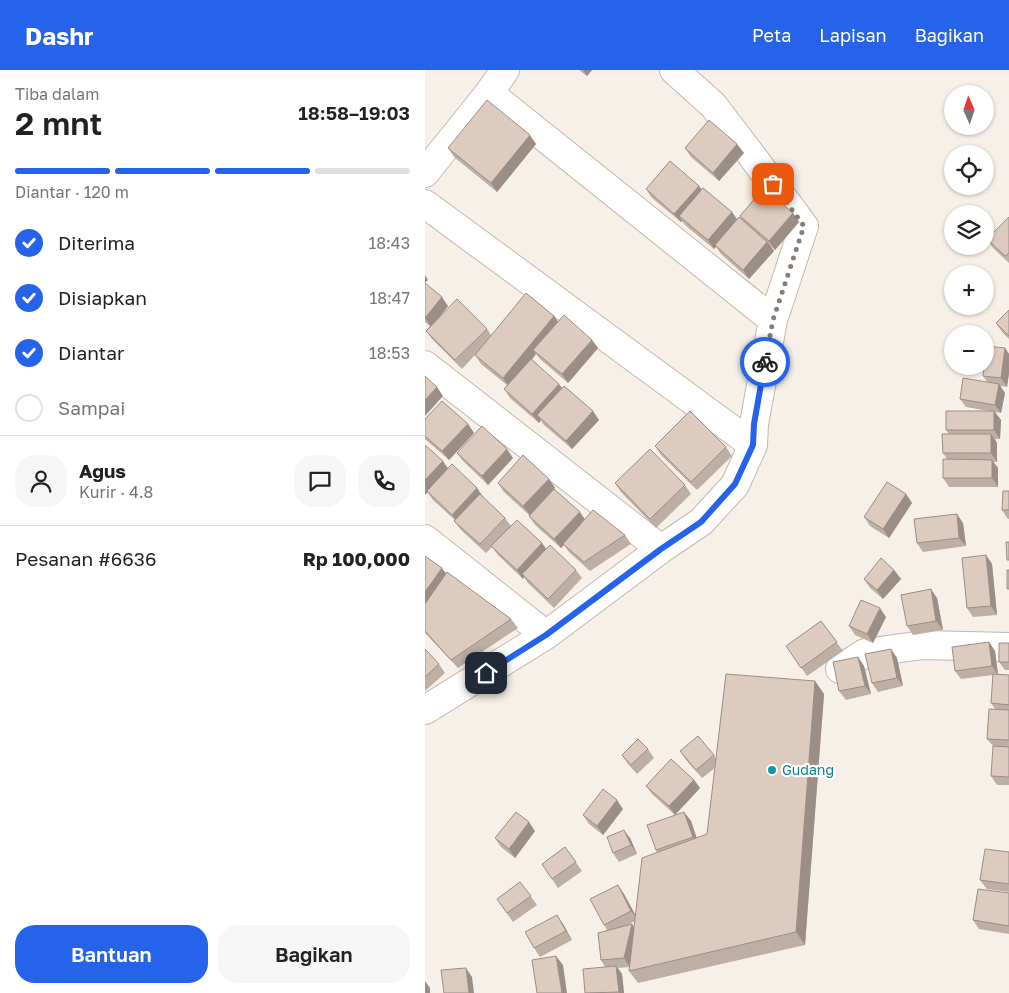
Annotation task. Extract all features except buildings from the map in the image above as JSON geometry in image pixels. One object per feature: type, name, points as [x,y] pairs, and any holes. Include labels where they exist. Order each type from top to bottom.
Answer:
[{"type":"street","points":[[425,173],[505,70]]},
{"type":"street","points":[[425,710],[546,635],[661,549],[701,522],[735,484],[753,445],[754,424],[773,320],[804,226],[713,105],[674,70]]},
{"type":"street","points":[[489,93],[773,320]]},
{"type":"street","points":[[425,204],[753,445]]},
{"type":"street","points":[[425,365],[661,549]]},
{"type":"street","points":[[425,539],[546,635]]},
{"type":"street","points":[[840,669],[865,653],[923,645],[1009,647]]},
{"type":"way so far","points":[[765,362],[773,320],[804,226],[773,184]]},
{"type":"place","name":"Gudang","points":[[772,770]]},
{"type":"route","points":[[486,673],[546,635],[661,549],[701,522],[735,484],[753,445],[754,424],[765,362]]}]
